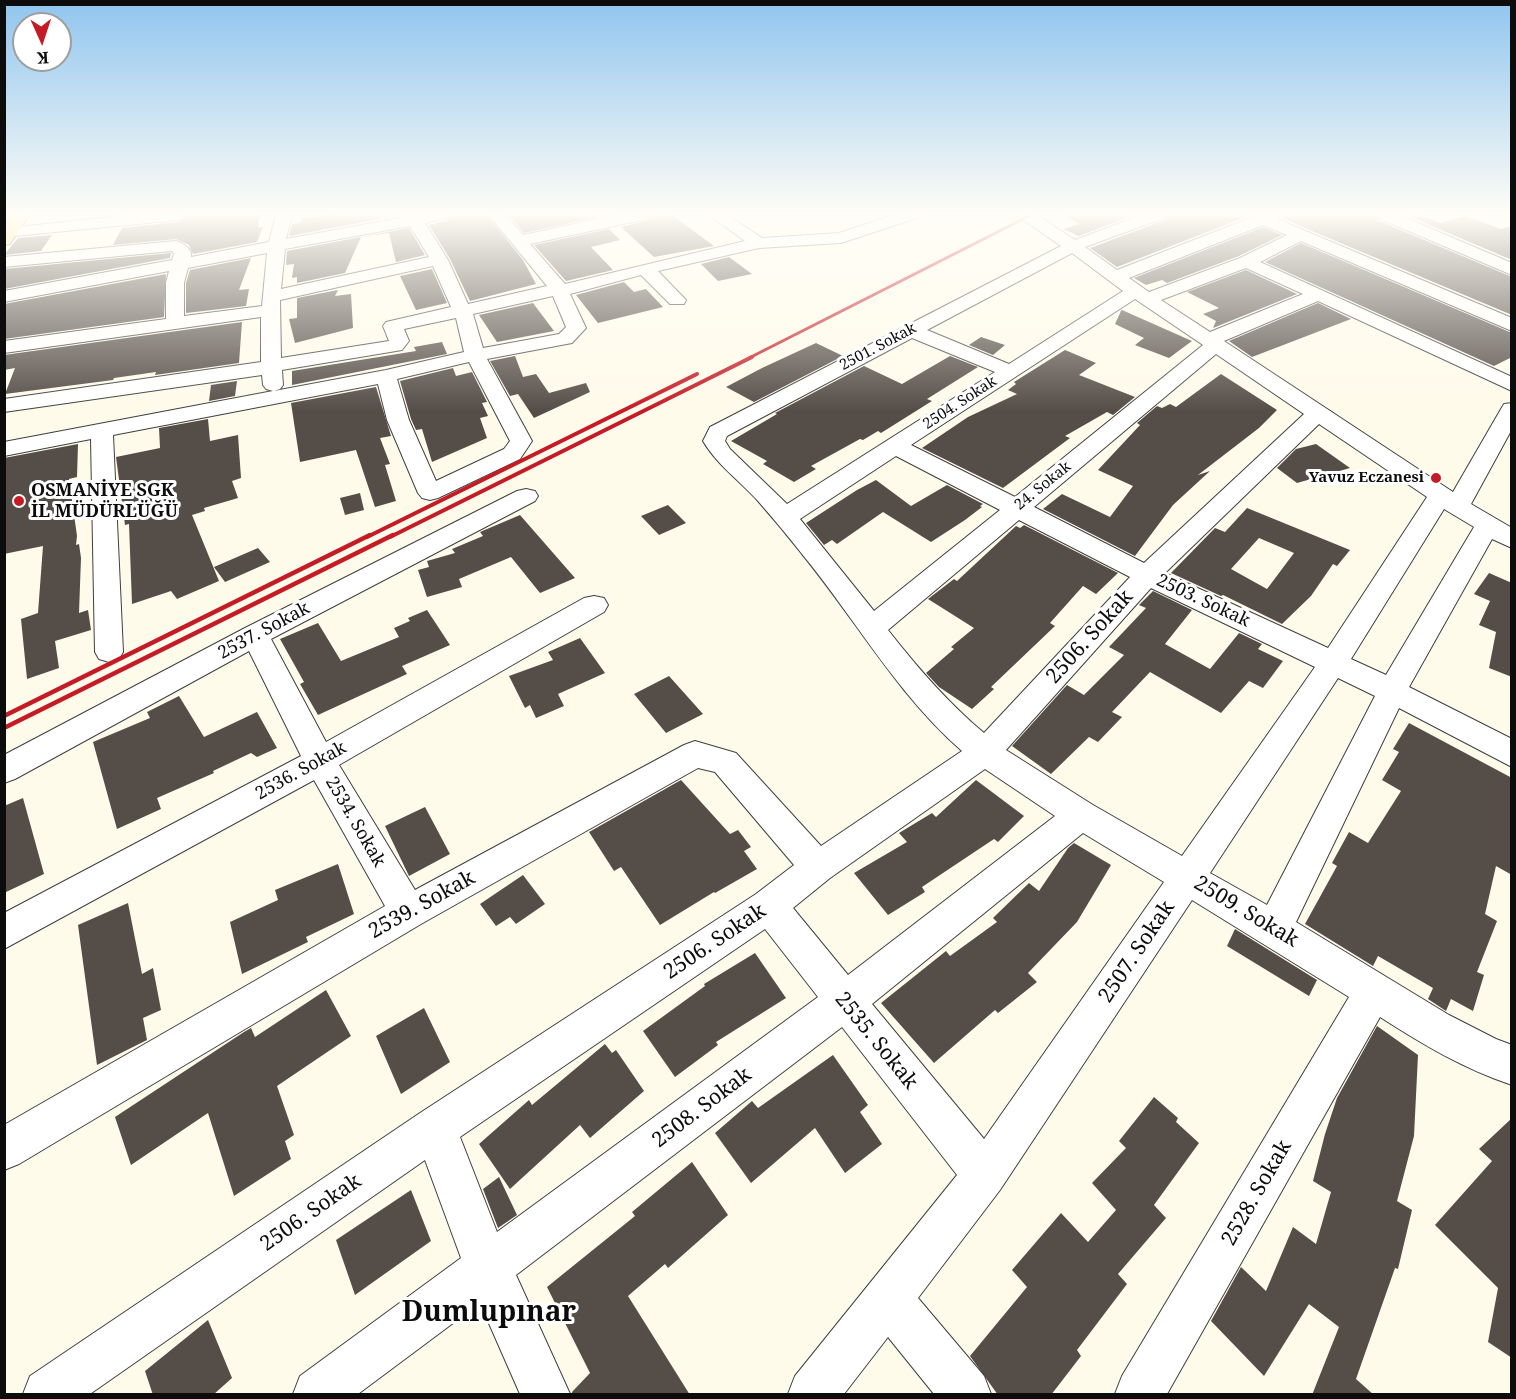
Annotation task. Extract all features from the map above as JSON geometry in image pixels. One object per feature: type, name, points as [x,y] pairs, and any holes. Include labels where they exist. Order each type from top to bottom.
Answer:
[{"type":"street","points":[[4,297],[92,280]]},
{"type":"street","points":[[273,280],[271,304],[274,397]]},
{"type":"street","points":[[4,347],[175,324],[271,304],[362,280]]},
{"type":"street","points":[[386,376],[398,420],[430,493],[512,454],[521,441],[475,355],[463,311],[449,280]]},
{"type":"street","points":[[4,449],[386,376],[475,355],[565,339],[576,328],[560,290],[552,280]]},
{"type":"street","points":[[4,406],[272,367],[395,346],[399,341],[393,326],[599,280]]},
{"type":"street","points":[[657,280],[677,300]]},
{"type":"street","name":"2501. Sokak","points":[[785,517],[766,495],[721,453],[714,441],[718,432],[1006,280]]},
{"type":"street","points":[[1121,280],[1499,533],[1392,691],[1274,928]]},
{"type":"street","name":"2504. Sokak","points":[[785,517],[1009,371],[1142,295],[1188,280]]},
{"type":"street","points":[[1287,280],[1512,385]]},
{"type":"street","points":[[1407,280],[1512,325]]},
{"type":"street","points":[[4,304],[175,283],[175,324]]},
{"type":"street","name":"24. Sokak","points":[[871,629],[1213,342],[1318,294]]},
{"type":"street","points":[[910,330],[1009,371]]},
{"type":"street","name":"2507. Sokak","points":[[813,1395],[985,1175],[1334,662],[1512,409]]},
{"type":"street","name":"2506. Sokak","points":[[48,1395],[435,1128],[769,906],[818,867],[985,752],[1147,575],[1318,413]]},
{"type":"street","points":[[102,429],[109,652]]},
{"type":"street","name":"2503. Sokak","points":[[895,446],[1147,575],[1334,662],[1512,754]]},
{"type":"street","name":"2537. Sokak","points":[[4,770],[255,635],[526,496]]},
{"type":"street","points":[[785,517],[813,550],[907,675],[951,723],[985,752]]},
{"type":"street","name":"2536. Sokak","points":[[4,932],[320,761],[594,605]]},
{"type":"street","name":"2534. Sokak","points":[[255,635],[320,761],[408,912]]},
{"type":"street","name":"2509. Sokak","points":[[985,752],[1081,815],[1274,928],[1444,1034],[1488,1057],[1512,1065]]},
{"type":"street","name":"2539. Sokak","points":[[4,1149],[408,912],[695,754],[725,762],[818,867]]},
{"type":"street","name":"2508. Sokak","points":[[318,1395],[844,1002],[1081,815]]},
{"type":"street","name":"2535. Sokak","points":[[769,906],[985,1175]]},
{"type":"street","name":"2528. Sokak","points":[[1140,1395],[1374,991]]},
{"type":"street","points":[[435,1128],[488,1268],[545,1395]]},
{"type":"street","points":[[888,1300],[966,1395]]},
{"type":"building","points":[[4,280],[51,280],[4,289]]},
{"type":"building","points":[[132,280],[166,280],[164,317],[4,339],[4,304]]},
{"type":"building","points":[[187,280],[243,280],[239,290],[249,289],[246,306],[186,313]]},
{"type":"building","points":[[402,280],[437,280],[447,303],[416,310]]},
{"type":"building","points":[[460,280],[534,280],[536,284],[470,301]]},
{"type":"building","points":[[1138,280],[1161,280],[1146,285]]},
{"type":"building","points":[[1218,280],[1268,280],[1297,294],[1213,328],[1216,321],[1203,314],[1219,308],[1187,292]]},
{"type":"building","points":[[1305,280],[1388,280],[1512,333],[1512,357],[1494,366]]},
{"type":"building","points":[[1429,280],[1512,280],[1512,315]]},
{"type":"building","points":[[624,282],[634,292],[646,289],[663,307],[598,323],[576,295]]},
{"type":"building","points":[[338,290],[335,296],[351,294],[353,328],[295,343],[289,319],[297,318],[297,298]]},
{"type":"building","points":[[533,303],[554,331],[497,342],[479,315]]},
{"type":"building","points":[[1318,303],[1351,319],[1252,357],[1229,341]]},
{"type":"building","points":[[1122,310],[1192,341],[1169,358],[1135,345],[1144,338],[1115,324]]},
{"type":"building","points":[[242,322],[239,363],[155,375],[156,372],[5,394],[15,368],[4,370],[4,355]]},
{"type":"building","points":[[981,337],[1005,345],[993,355],[969,345]]},
{"type":"building","points":[[442,342],[447,354],[292,385],[292,371],[416,351],[414,347]]},
{"type":"building","points":[[816,343],[843,356],[754,402],[726,387],[762,368]]},
{"type":"building","points":[[1065,350],[1096,363],[1079,375],[1135,397],[1113,415],[1107,412],[1065,436],[1070,438],[1003,488],[922,448],[968,417],[1017,394],[1008,390],[1016,384],[1014,382]]},
{"type":"building","points":[[515,356],[523,377],[536,374],[549,393],[586,383],[590,392],[534,418],[518,394],[510,396],[490,361]]},
{"type":"building","points":[[950,356],[978,367],[927,399],[932,401],[881,433],[878,431],[863,440],[860,439],[811,466],[816,469],[794,482],[763,464],[767,461],[731,441],[777,414],[775,413],[864,366],[902,384]]},
{"type":"building","points":[[453,368],[456,376],[472,372],[487,402],[482,403],[488,416],[480,418],[487,438],[432,462],[422,429],[416,430],[411,419],[400,381]]},
{"type":"building","points":[[1221,374],[1277,410],[1259,428],[1198,475],[1210,471],[1173,505],[1135,556],[1043,509],[1062,494],[1110,517],[1133,486],[1098,470],[1140,425],[1137,423],[1157,406],[1162,408],[1170,404],[1176,407]]},
{"type":"building","points":[[237,381],[235,396],[209,401],[211,385]]},
{"type":"building","points":[[376,387],[391,436],[380,438],[390,464],[385,465],[396,501],[375,507],[356,450],[300,462],[291,403]]},
{"type":"building","points":[[208,419],[210,441],[238,435],[241,478],[232,481],[238,498],[204,508],[205,511],[192,515],[219,581],[177,599],[171,591],[132,604],[129,524],[125,525],[116,457],[160,448],[159,428]]},
{"type":"building","points":[[78,444],[77,477],[69,479],[77,536],[76,545],[79,544],[81,558],[79,613],[88,610],[91,630],[55,641],[59,668],[27,679],[21,619],[38,613],[43,546],[4,554],[4,458]]},
{"type":"building","points":[[1316,444],[1350,468],[1297,483],[1277,468],[1296,449]]},
{"type":"building","points":[[876,480],[911,506],[947,485],[983,504],[965,520],[931,542],[883,512],[837,544],[832,540],[824,545],[806,523]]},
{"type":"building","points":[[360,493],[364,510],[345,515],[340,498]]},
{"type":"building","points":[[668,505],[686,523],[659,535],[641,516]]},
{"type":"building","points":[[1247,508],[1350,550],[1337,566],[1333,564],[1311,596],[1282,624],[1171,573],[1215,528],[1225,532]],"holes":[[[1259,538],[1294,553],[1267,589],[1231,569]]]},
{"type":"building","points":[[520,515],[575,578],[540,593],[511,557],[459,579],[462,587],[427,597],[418,570],[429,567],[427,561],[455,553],[452,549],[483,536],[480,532]]},
{"type":"building","points":[[1024,525],[1118,573],[1096,594],[1083,586],[1050,623],[1055,626],[991,687],[994,689],[972,709],[939,687],[926,673],[954,649],[951,647],[974,628],[928,599],[954,579],[957,581],[1016,526],[1020,528]]},
{"type":"building","points":[[258,548],[270,562],[225,582],[214,567]]},
{"type":"building","points":[[1489,573],[1512,583],[1512,677],[1489,668],[1496,632],[1479,625],[1490,601],[1474,594]]},
{"type":"building","points":[[1153,591],[1192,610],[1165,644],[1210,669],[1239,633],[1262,644],[1258,649],[1283,661],[1263,688],[1249,681],[1221,713],[1150,672],[1112,712],[1122,717],[1098,742],[1089,737],[1051,774],[1012,746],[1067,685],[1084,695],[1124,655],[1109,647],[1146,608],[1139,605]]},
{"type":"building","points":[[427,610],[450,645],[402,666],[407,674],[318,715],[300,684],[304,682],[280,639],[318,623],[341,661],[399,637],[394,628],[410,621],[408,618]]},
{"type":"building","points":[[580,638],[605,673],[558,694],[564,706],[536,718],[530,705],[525,708],[509,676],[553,660],[548,652]]},
{"type":"building","points":[[669,676],[703,714],[666,733],[634,694]]},
{"type":"building","points":[[179,696],[204,737],[257,712],[277,748],[257,757],[251,753],[213,771],[214,773],[157,798],[161,809],[117,829],[93,742],[150,718],[147,712]]},
{"type":"building","points":[[1409,723],[1512,778],[1512,875],[1496,866],[1485,914],[1497,921],[1477,972],[1484,975],[1473,1011],[1451,999],[1446,1011],[1428,999],[1433,988],[1378,956],[1373,966],[1305,924],[1337,866],[1332,863],[1349,832],[1368,843],[1401,791],[1382,780],[1399,752],[1393,749]]},
{"type":"building","points":[[681,780],[730,834],[738,830],[751,847],[744,851],[757,869],[660,925],[621,867],[614,871],[589,832]]},
{"type":"building","points":[[976,780],[1024,816],[998,842],[994,839],[922,887],[925,892],[888,915],[854,873],[907,842],[899,833],[932,813],[936,817]]},
{"type":"building","points":[[23,798],[44,874],[4,893],[4,806]]},
{"type":"building","points":[[425,807],[450,854],[409,876],[385,826]]},
{"type":"building","points":[[1074,843],[1111,865],[1077,922],[1028,973],[1037,982],[998,1013],[995,1010],[934,1063],[881,1003],[946,951],[950,956],[997,922],[993,918],[1029,883],[1039,891],[1068,848]]},
{"type":"building","points":[[338,864],[354,914],[306,937],[308,942],[242,974],[230,922],[278,900],[275,890]]},
{"type":"building","points":[[523,875],[545,904],[516,924],[510,917],[496,926],[480,904]]},
{"type":"building","points":[[128,903],[142,974],[153,968],[161,1010],[143,1018],[147,1040],[97,1065],[78,925]]},
{"type":"building","points":[[1235,929],[1317,980],[1309,996],[1227,946]]},
{"type":"building","points":[[755,953],[786,998],[716,1042],[718,1045],[675,1077],[643,1031],[705,986],[704,984]]},
{"type":"building","points":[[326,990],[351,1036],[277,1086],[294,1135],[285,1141],[291,1159],[234,1196],[208,1113],[131,1165],[115,1117],[244,1032],[251,1028],[255,1037]]},
{"type":"building","points":[[424,1008],[450,1062],[401,1094],[376,1036]]},
{"type":"building","points":[[1377,1026],[1418,1055],[1414,1136],[1397,1201],[1412,1210],[1398,1269],[1395,1268],[1356,1379],[1374,1395],[1312,1395],[1339,1327],[1309,1304],[1264,1376],[1211,1321],[1241,1267],[1266,1291],[1293,1227],[1316,1244],[1331,1192],[1313,1181],[1325,1134],[1337,1098]]},
{"type":"building","points":[[605,1044],[612,1053],[616,1050],[644,1091],[590,1138],[580,1125],[510,1189],[479,1144],[529,1100],[532,1105]]},
{"type":"building","points":[[833,1055],[868,1105],[860,1112],[882,1144],[845,1173],[815,1128],[751,1183],[715,1133],[752,1101],[758,1108]]},
{"type":"building","points":[[1154,1097],[1178,1118],[1176,1122],[1199,1143],[1154,1205],[1166,1218],[1118,1274],[1127,1284],[1077,1350],[1081,1356],[1051,1395],[998,1395],[970,1356],[1027,1287],[1012,1270],[1061,1213],[1088,1242],[1116,1210],[1092,1183],[1126,1148],[1119,1141]]},
{"type":"building","points":[[1512,1118],[1512,1358],[1488,1342],[1498,1288],[1435,1225],[1492,1161],[1479,1149]]},
{"type":"building","points":[[692,1162],[728,1215],[668,1268],[665,1264],[628,1296],[690,1395],[572,1395],[572,1392],[590,1373],[547,1287],[635,1216],[632,1212]]},
{"type":"building","points":[[499,1177],[517,1215],[498,1228],[483,1189]]},
{"type":"building","points":[[411,1190],[431,1241],[355,1295],[336,1240]]},
{"type":"building","points":[[208,1320],[232,1378],[213,1395],[153,1395],[145,1371]]},
{"type":"railway","points":[[749,358],[902,280]]},
{"type":"railway","points":[[390,537],[752,357]]},
{"type":"railway","points":[[367,537],[697,374]]},
{"type":"railway","points":[[4,716],[370,535]]},
{"type":"railway","points":[[4,728],[393,535]]},
{"type":"place","name":"Yavuz Eczanesi","points":[[1436,478]]},
{"type":"place","name":"OSMANİYE SGK İL MÜDÜRLÜĞÜ","points":[[19,501]]},
{"type":"district","name":"Dumlupınar","points":[[489,1313]]}]
